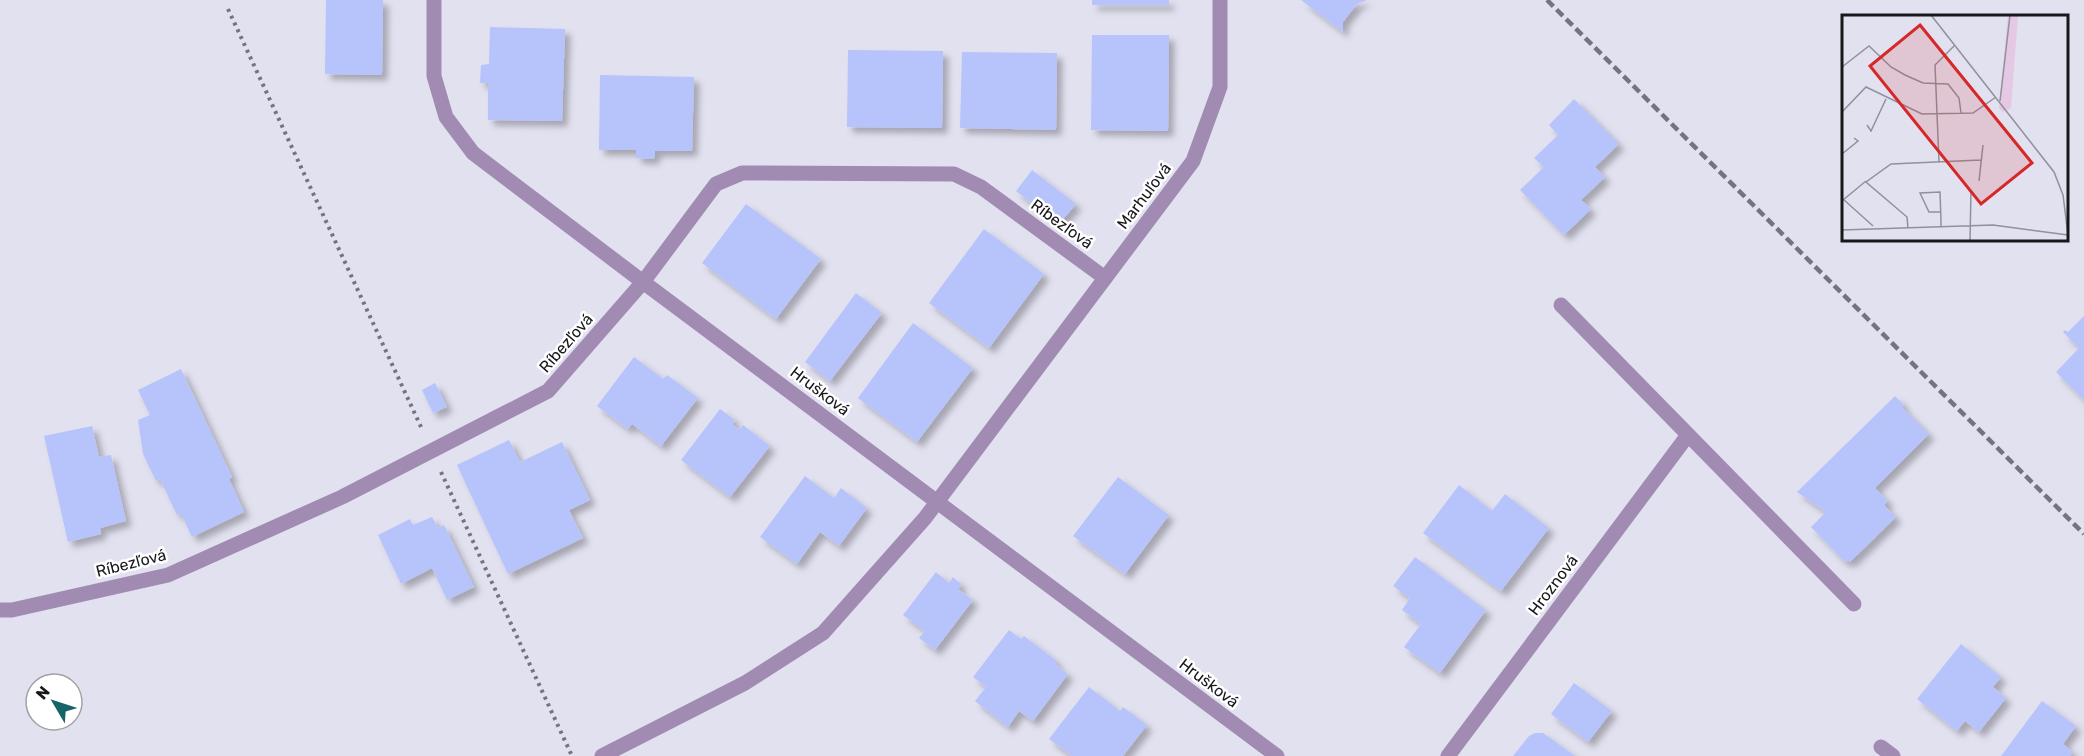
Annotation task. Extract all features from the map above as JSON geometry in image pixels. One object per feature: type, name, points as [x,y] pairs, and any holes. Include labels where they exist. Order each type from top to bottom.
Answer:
[{"type":"street","name":"Hrušková","points":[[435,0],[434,76],[446,117],[473,153],[1277,756]]},
{"type":"street","name":"Marhuľová","points":[[602,756],[746,683],[823,633],[938,502],[1193,161],[1220,87],[1220,0]]},
{"type":"street","name":"Ríbezľová","points":[[0,610],[12,610],[168,574],[342,497],[548,392],[643,282],[716,184],[742,173],[954,174],[981,188],[1106,278]]},
{"type":"street","points":[[1561,305],[1854,604]]},
{"type":"street","name":"Hroznová","points":[[1448,756],[1688,435]]},
{"type":"path","points":[[228,9],[572,756]]},
{"type":"building","points":[[326,0],[383,0],[382,75],[325,74]]},
{"type":"building","points":[[1092,0],[1169,0],[1169,5],[1092,5]]},
{"type":"building","points":[[1301,0],[1367,0],[1357,4],[1343,22],[1343,32]]},
{"type":"building","points":[[490,27],[565,29],[562,121],[488,120],[488,83],[480,83],[481,65],[489,64]]},
{"type":"building","points":[[1092,35],[1169,35],[1168,131],[1091,130]]},
{"type":"building","points":[[848,50],[943,51],[942,128],[847,127]]},
{"type":"building","points":[[962,52],[1057,53],[1056,130],[960,128]]},
{"type":"building","points":[[600,75],[694,77],[692,151],[655,151],[654,159],[636,158],[636,150],[599,150]]},
{"type":"building","points":[[1574,99],[1619,144],[1595,167],[1605,177],[1581,200],[1591,209],[1564,235],[1520,190],[1544,167],[1534,158],[1558,135],[1549,125]]},
{"type":"building","points":[[1032,170],[1076,204],[1059,224],[1016,191]]},
{"type":"building","points":[[746,204],[821,259],[776,319],[702,263]]},
{"type":"building","points":[[984,229],[1044,274],[989,348],[929,303]]},
{"type":"building","points":[[856,293],[882,313],[830,381],[805,362]]},
{"type":"building","points":[[2084,316],[2084,400],[2056,372],[2079,348],[2063,332],[2065,330],[2068,332]]},
{"type":"building","points":[[913,323],[973,368],[917,442],[858,398]]},
{"type":"building","points":[[634,357],[663,379],[667,375],[698,398],[661,446],[632,424],[628,429],[597,406]]},
{"type":"building","points":[[181,369],[232,477],[229,479],[244,512],[192,537],[181,513],[177,515],[160,479],[156,481],[143,454],[138,420],[150,415],[138,390]]},
{"type":"building","points":[[435,383],[447,407],[433,413],[422,390]]},
{"type":"building","points":[[1895,396],[1904,405],[1902,407],[1929,434],[1875,488],[1888,501],[1884,505],[1896,517],[1850,562],[1848,560],[1845,562],[1811,527],[1826,512],[1797,492]]},
{"type":"building","points":[[720,409],[735,420],[732,424],[739,430],[743,425],[770,446],[730,497],[681,460]]},
{"type":"building","points":[[92,426],[99,457],[111,455],[126,521],[100,528],[101,534],[68,542],[44,436]]},
{"type":"building","points":[[509,440],[520,462],[562,442],[590,500],[569,510],[583,538],[508,574],[457,465]]},
{"type":"building","points":[[805,476],[834,498],[841,488],[867,508],[839,546],[820,532],[797,564],[760,537]]},
{"type":"building","points":[[1118,477],[1169,515],[1125,574],[1073,536]]},
{"type":"building","points":[[1459,485],[1492,511],[1505,494],[1549,528],[1501,591],[1423,533]]},
{"type":"building","points":[[432,517],[438,528],[444,525],[474,587],[447,600],[432,568],[401,584],[378,535],[410,519],[413,525]]},
{"type":"building","points":[[1415,557],[1486,610],[1440,673],[1404,647],[1421,624],[1402,610],[1410,598],[1393,586]]},
{"type":"building","points":[[936,572],[949,583],[953,577],[961,584],[958,589],[973,600],[935,650],[919,638],[925,631],[903,615]]},
{"type":"building","points":[[1009,630],[1021,639],[1024,636],[1057,661],[1055,664],[1068,674],[1033,721],[1019,711],[1008,727],[975,701],[986,687],[973,677]]},
{"type":"building","points":[[1961,644],[2001,677],[1993,687],[2006,698],[1979,732],[1965,721],[1957,731],[1917,699]]},
{"type":"building","points":[[1574,683],[1612,711],[1588,742],[1551,714]]},
{"type":"building","points":[[1089,687],[1120,711],[1123,707],[1147,725],[1123,756],[1072,756],[1049,739]]},
{"type":"building","points":[[2042,701],[2076,726],[2063,744],[2073,752],[2070,756],[2001,756]]},
{"type":"building","points":[[1543,733],[1575,756],[1513,756],[1529,736]]},
{"type":"railway","points":[[1547,0],[2084,534]]}]
